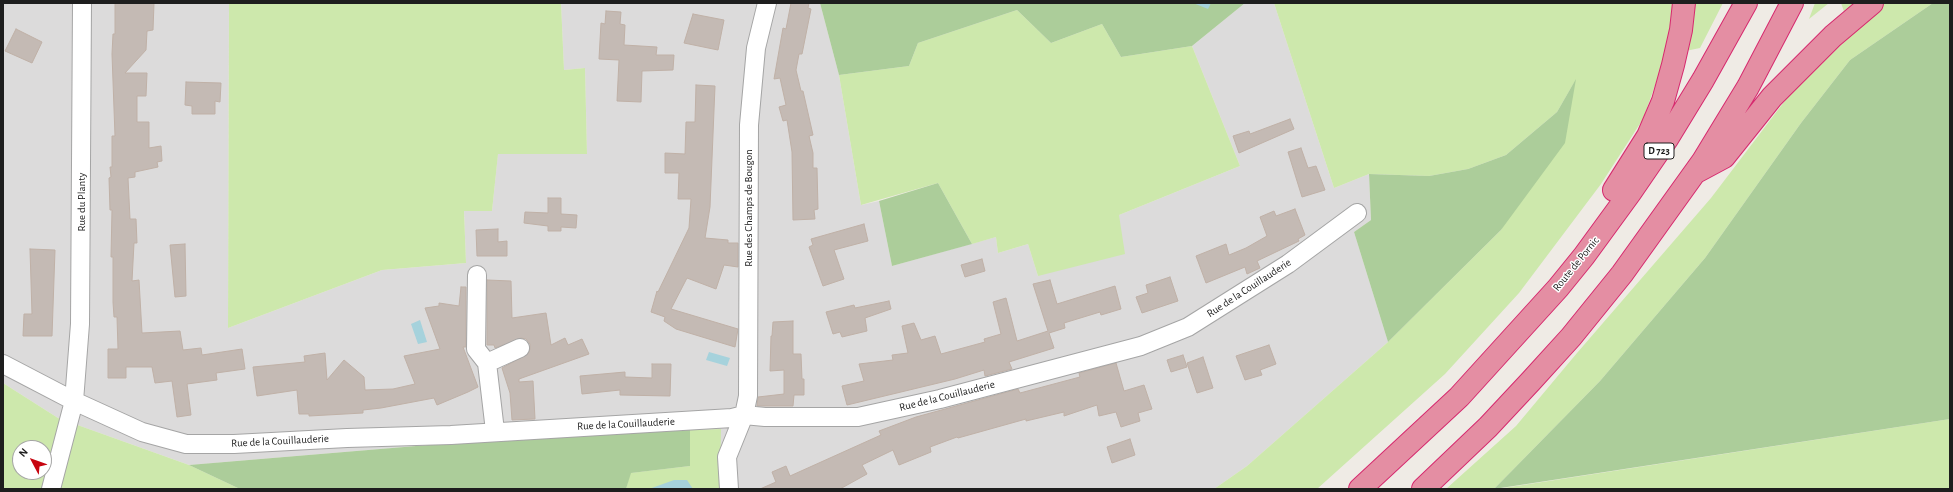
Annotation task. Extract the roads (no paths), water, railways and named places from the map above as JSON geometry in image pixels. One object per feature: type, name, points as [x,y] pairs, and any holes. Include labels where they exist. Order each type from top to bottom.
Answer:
[{"type":"highway","points":[[1558,288],[1564,257],[1627,172],[1648,136],[1663,101],[1673,65],[1681,30],[1684,3]]},
{"type":"highway","name":"Route de Pornic","points":[[1360,489],[1459,397],[1558,288],[1630,193],[1667,139],[1703,80],[1746,3]]},
{"type":"highway","points":[[1423,489],[1488,427],[1571,337],[1627,268],[1695,173],[1748,87],[1792,3]]},
{"type":"highway","points":[[1695,173],[1724,157],[1772,97],[1833,36],[1872,3]]},
{"type":"street","name":"Rue du Planty","points":[[51,489],[74,401],[80,324],[82,255],[82,3]]},
{"type":"street","name":"Rue des Champs de Bougon","points":[[729,489],[727,457],[744,415],[748,381],[749,125],[756,48],[767,3]]},
{"type":"street","name":"Rue de la Couillauderie","points":[[3,364],[74,401],[142,432],[186,444],[234,444],[347,438],[451,435],[495,431],[732,418],[744,415],[765,417],[858,417],[940,399],[1141,346],[1188,328],[1288,264],[1357,213]]},
{"type":"street","points":[[477,275],[476,349],[487,363],[495,431]]},
{"type":"street","points":[[487,363],[520,348]]},
{"type":"water","points":[[1193,3],[1211,3],[1208,9]]},
{"type":"water","points":[[420,320],[427,342],[418,344],[411,324]]},
{"type":"water","points":[[709,352],[730,358],[727,366],[706,360]]},
{"type":"water","points":[[674,480],[687,480],[693,489],[649,489]]}]
